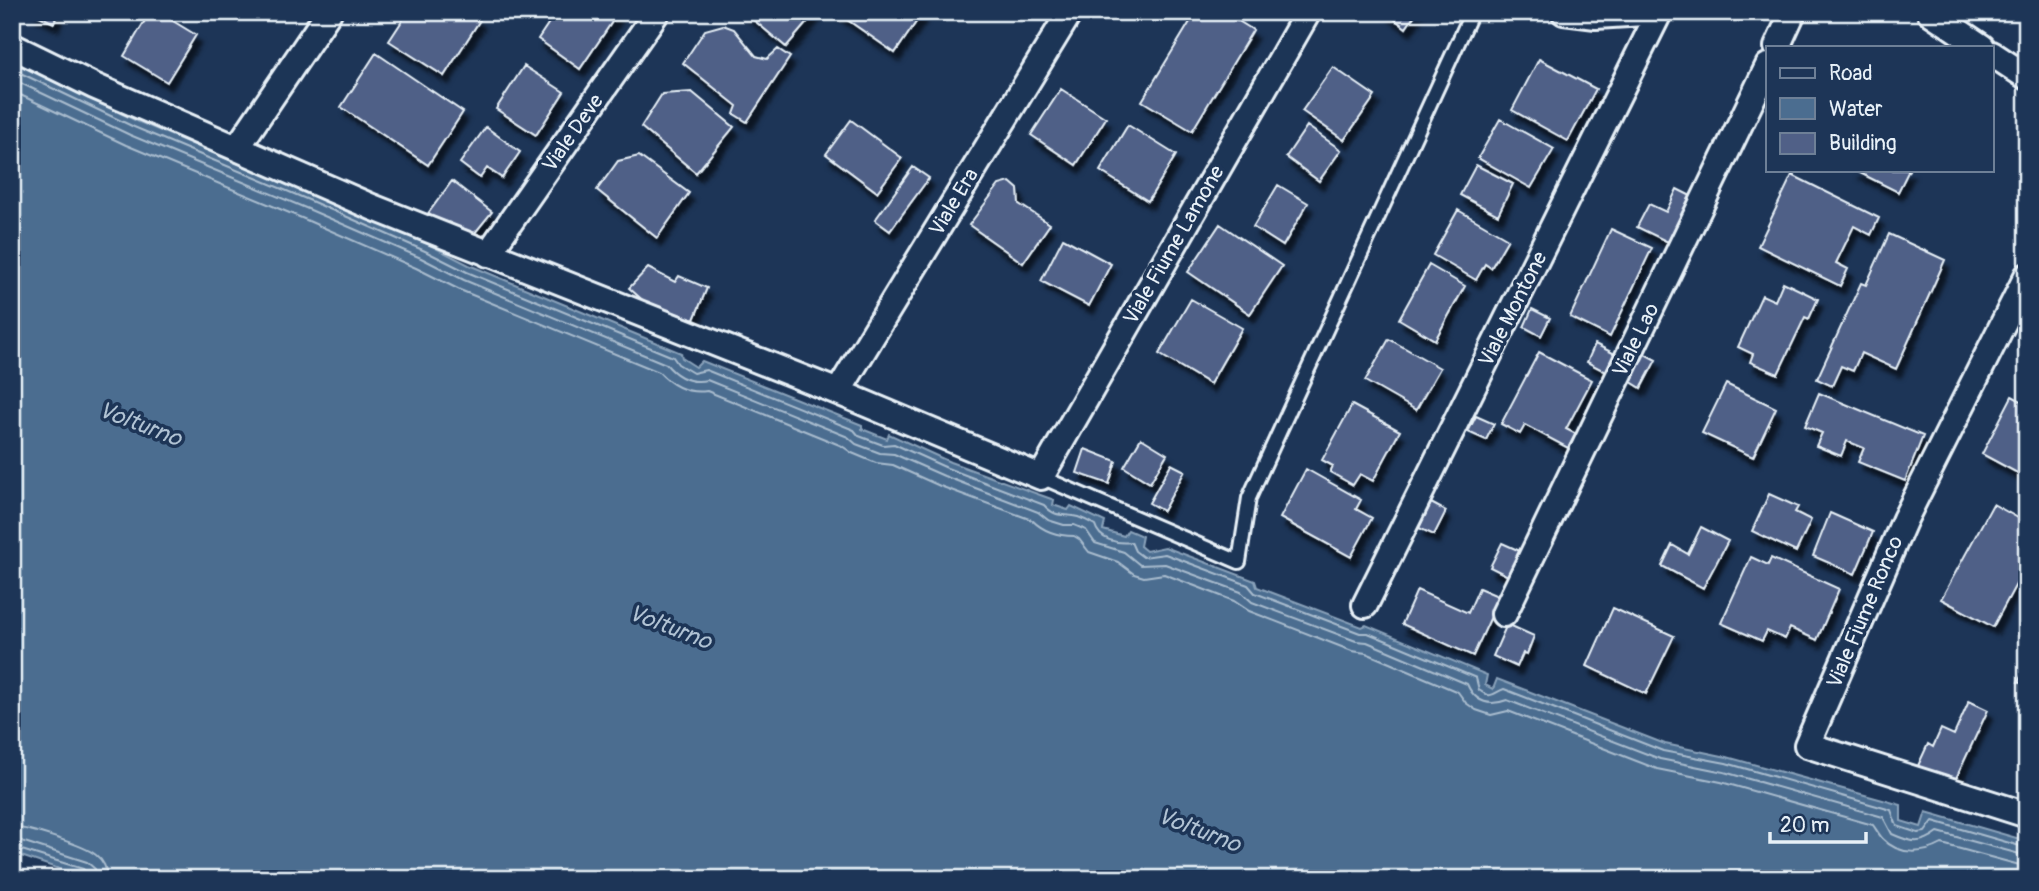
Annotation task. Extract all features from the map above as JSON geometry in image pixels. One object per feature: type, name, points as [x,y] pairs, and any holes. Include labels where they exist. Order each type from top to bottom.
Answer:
[{"type":"street","points":[[237,148],[328,12]]},
{"type":"street","name":"Viale Deve","points":[[488,254],[657,12]]},
{"type":"street","name":"Viale Era","points":[[838,392],[1070,12]]},
{"type":"street","name":"Viale Fiume Lamone","points":[[1041,477],[1308,12]]},
{"type":"street","points":[[1564,12],[1596,16],[1660,12]]},
{"type":"street","name":"Viale Montone","points":[[1365,605],[1660,12]]},
{"type":"street","points":[[1777,46],[1793,12]]},
{"type":"street","points":[[1930,12],[1981,46]]},
{"type":"street","points":[[12,46],[94,86],[372,206],[838,392],[1041,477]]},
{"type":"street","points":[[1994,55],[2027,77]]},
{"type":"street","name":"Viale Lao","points":[[1504,614],[1766,70]]},
{"type":"street","name":"Viale Fiume Ronco","points":[[2025,812],[1807,745],[1905,519],[2027,276]]},
{"type":"lane","points":[[1041,477],[1239,562],[1249,498],[1472,12]]},
{"type":"water","name":"Volturno","points":[[12,61],[137,121],[428,244],[469,265],[681,353],[682,358],[696,367],[702,361],[862,425],[862,429],[887,439],[889,434],[950,462],[1054,500],[1053,505],[1068,510],[1071,506],[1105,522],[1103,530],[1124,536],[1128,530],[1142,536],[1140,546],[1146,551],[1165,547],[1255,581],[1257,587],[1362,627],[1366,625],[1487,675],[1485,685],[1493,689],[1497,679],[1665,744],[1727,757],[1901,805],[1901,821],[1921,827],[1926,812],[2027,841],[2027,879],[89,879],[12,853]]},
{"type":"building","points":[[31,12],[58,12],[54,23]]},
{"type":"building","points":[[150,12],[158,12],[196,35],[167,82],[124,56]]},
{"type":"building","points":[[408,12],[468,12],[480,20],[444,76],[389,41]]},
{"type":"building","points":[[556,12],[618,13],[580,69],[538,39]]},
{"type":"building","points":[[744,12],[816,12],[786,47]]},
{"type":"building","points":[[836,12],[923,12],[895,53]]},
{"type":"building","points":[[1196,12],[1224,12],[1253,30],[1192,131],[1142,101]]},
{"type":"building","points":[[1385,12],[1417,12],[1406,28]]},
{"type":"building","points":[[723,25],[734,29],[756,56],[767,59],[778,49],[790,57],[747,122],[734,114],[737,106],[683,63],[705,30]]},
{"type":"building","points":[[376,53],[463,112],[428,165],[341,107]]},
{"type":"building","points":[[1539,59],[1596,89],[1568,141],[1512,110]]},
{"type":"building","points":[[524,66],[564,92],[536,135],[496,109]]},
{"type":"building","points":[[1333,67],[1375,96],[1344,140],[1302,111]]},
{"type":"building","points":[[1061,89],[1106,118],[1076,165],[1031,135]]},
{"type":"building","points":[[692,92],[734,127],[696,173],[641,127],[662,94]]},
{"type":"building","points":[[1500,119],[1554,149],[1531,188],[1478,158]]},
{"type":"building","points":[[851,120],[902,158],[877,192],[826,154]]},
{"type":"building","points":[[1128,125],[1176,155],[1148,201],[1100,171]]},
{"type":"building","points":[[1307,126],[1341,150],[1319,181],[1286,157]]},
{"type":"building","points":[[486,127],[520,152],[502,178],[487,168],[480,178],[460,163]]},
{"type":"building","points":[[639,156],[689,193],[657,238],[597,190],[618,161]]},
{"type":"building","points":[[1476,165],[1513,184],[1498,215],[1460,195]]},
{"type":"building","points":[[913,167],[929,178],[890,231],[875,220]]},
{"type":"building","points":[[1858,172],[1908,172],[1898,192]]},
{"type":"building","points":[[1792,175],[1879,218],[1871,235],[1854,226],[1836,263],[1848,269],[1840,286],[1758,246]]},
{"type":"building","points":[[452,181],[492,212],[470,239],[427,215]]},
{"type":"building","points":[[1010,182],[1018,189],[1019,204],[1050,224],[1023,263],[969,225],[999,185]]},
{"type":"building","points":[[1278,185],[1308,203],[1283,246],[1253,227]]},
{"type":"building","points":[[1677,189],[1691,196],[1668,242],[1637,227],[1649,204],[1666,212]]},
{"type":"building","points":[[1458,210],[1508,239],[1491,268],[1485,264],[1476,280],[1433,255]]},
{"type":"building","points":[[1220,224],[1282,266],[1250,314],[1188,272]]},
{"type":"building","points":[[1611,229],[1652,248],[1610,337],[1570,317]]},
{"type":"building","points":[[1889,234],[1945,260],[1896,369],[1861,353],[1853,371],[1841,366],[1832,386],[1817,379],[1861,283],[1866,285]]},
{"type":"building","points":[[1063,238],[1111,264],[1089,306],[1041,281]]},
{"type":"building","points":[[1429,265],[1465,286],[1435,340],[1399,319]]},
{"type":"building","points":[[648,268],[675,282],[679,276],[707,288],[693,322],[647,304],[629,288]]},
{"type":"building","points":[[1783,282],[1818,299],[1809,319],[1805,317],[1778,374],[1750,362],[1753,354],[1738,347],[1762,295],[1775,301]]},
{"type":"building","points":[[1191,299],[1242,328],[1210,384],[1159,354]]},
{"type":"building","points":[[1532,309],[1550,318],[1541,336],[1524,327]]},
{"type":"building","points":[[1389,339],[1440,368],[1416,410],[1365,381]]},
{"type":"building","points":[[1595,344],[1617,355],[1608,373],[1587,362]]},
{"type":"building","points":[[1539,352],[1592,380],[1566,429],[1576,434],[1568,448],[1525,425],[1520,434],[1501,424]]},
{"type":"building","points":[[1643,353],[1656,360],[1641,388],[1628,380]]},
{"type":"building","points":[[1726,384],[1776,408],[1753,457],[1702,433]]},
{"type":"building","points":[[1819,393],[1923,436],[1905,481],[1858,462],[1864,448],[1847,441],[1841,456],[1816,446],[1822,433],[1805,426]]},
{"type":"building","points":[[2012,396],[2027,404],[2027,465],[2021,475],[1982,454]]},
{"type":"building","points":[[1352,405],[1400,431],[1373,481],[1360,474],[1353,485],[1330,472],[1333,466],[1322,460]]},
{"type":"building","points":[[1476,416],[1494,424],[1486,440],[1468,432]]},
{"type":"building","points":[[1141,438],[1167,454],[1150,483],[1124,467]]},
{"type":"building","points":[[1085,449],[1116,461],[1109,484],[1077,473]]},
{"type":"building","points":[[1171,464],[1185,471],[1163,511],[1149,503]]},
{"type":"building","points":[[1306,469],[1361,500],[1356,509],[1372,518],[1351,557],[1280,518]]},
{"type":"building","points":[[1769,494],[1798,507],[1795,512],[1811,520],[1796,552],[1752,531]]},
{"type":"building","points":[[1431,503],[1446,511],[1434,535],[1419,528]]},
{"type":"building","points":[[1993,504],[2027,523],[2027,564],[1993,627],[1941,599]]},
{"type":"building","points":[[1830,513],[1873,532],[1855,574],[1813,556]]},
{"type":"building","points":[[1701,527],[1728,541],[1703,588],[1662,566],[1672,545],[1688,554]]},
{"type":"building","points":[[1502,543],[1520,551],[1508,576],[1490,567]]},
{"type":"building","points":[[1751,557],[1768,565],[1771,558],[1839,589],[1817,640],[1790,628],[1785,639],[1767,631],[1762,641],[1721,623]]},
{"type":"building","points":[[1479,588],[1500,597],[1473,656],[1402,624],[1417,590],[1468,613]]},
{"type":"building","points":[[1613,608],[1674,636],[1646,694],[1587,666]]},
{"type":"building","points":[[1507,624],[1534,636],[1527,654],[1523,653],[1517,667],[1493,656]]},
{"type":"building","points":[[2027,665],[2027,686],[2018,682]]},
{"type":"building","points":[[1969,701],[1988,710],[1952,787],[1916,770],[1928,744],[1933,747],[1941,729],[1954,735]]}]
